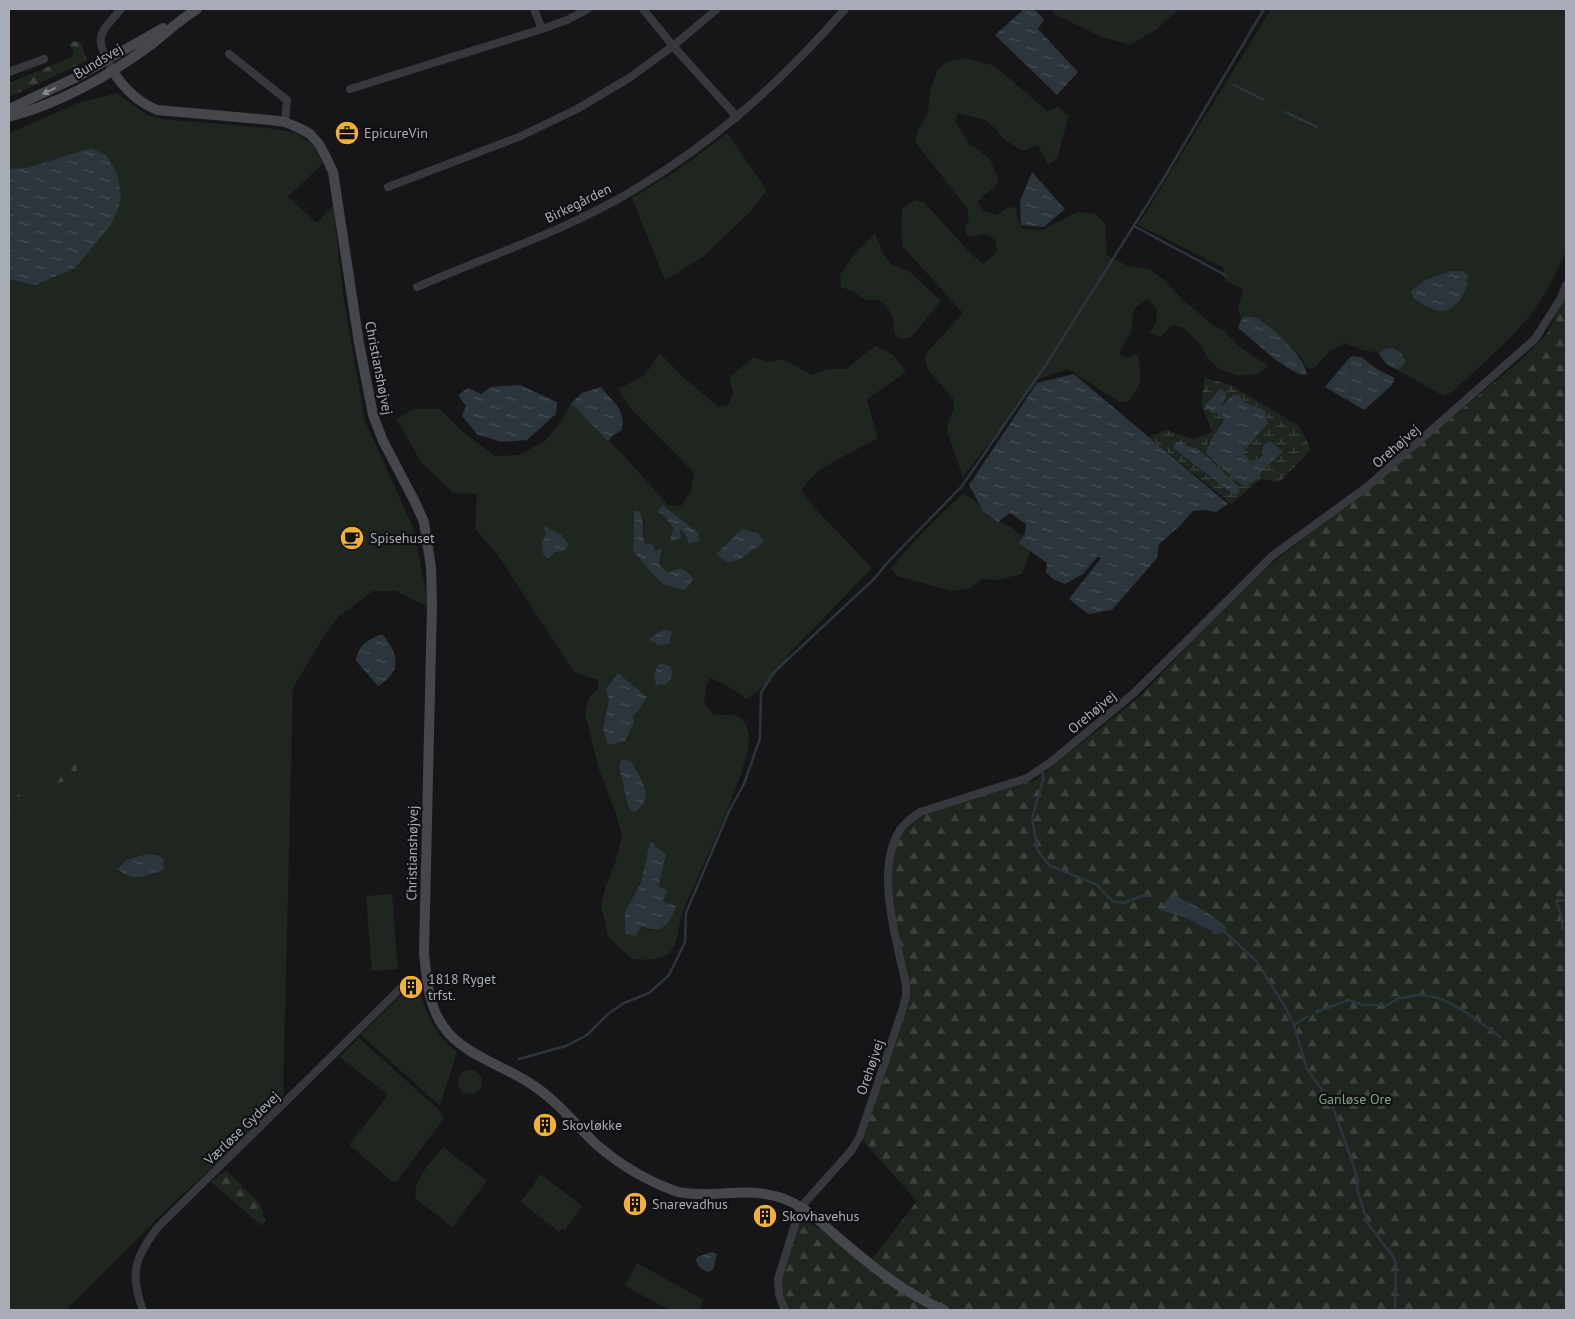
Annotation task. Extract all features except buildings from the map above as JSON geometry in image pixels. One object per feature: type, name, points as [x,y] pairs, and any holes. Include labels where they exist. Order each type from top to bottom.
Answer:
[{"type":"street","points":[[113,71],[100,42],[100,37],[103,30],[121,9]]},
{"type":"street","points":[[534,9],[542,29]]},
{"type":"street","points":[[350,89],[542,29],[567,20],[588,9]]},
{"type":"street","points":[[643,9],[673,46],[737,117]]},
{"type":"street","points":[[388,187],[521,136],[577,109],[629,78],[673,46],[718,9]]},
{"type":"street","name":"Birkegården","points":[[417,287],[540,236],[620,198],[676,163],[737,117],[773,86],[809,50],[845,9]]},
{"type":"street","name":"Bundsvej","points":[[9,109],[66,82],[195,10]]},
{"type":"street","name":"Bundsvej","points":[[9,117],[56,100],[113,71],[151,45],[195,10]]},
{"type":"street","points":[[229,54],[287,100],[285,122]]},
{"type":"street","points":[[9,72],[44,58]]},
{"type":"street","name":"Christianshøjvej","points":[[113,71],[131,94],[146,106],[157,110],[285,122],[310,134],[319,144],[332,172],[355,320],[373,415],[383,441],[424,522],[428,543],[432,604],[424,954],[429,994],[435,1012],[444,1027],[454,1039],[467,1048],[535,1086],[598,1146],[619,1162],[676,1191],[688,1193],[747,1192],[768,1194],[788,1200],[894,1282],[930,1304],[944,1310]]},
{"type":"street","name":"Orehøjvej","points":[[800,1208],[851,1151],[860,1136],[904,1008],[906,986],[888,893],[890,856],[901,829],[920,812],[1027,778],[1039,772],[1060,755],[1134,693],[1272,556],[1368,486],[1535,339],[1561,298],[1566,285]]},
{"type":"street","name":"Værløse Gydevej","points":[[143,1310],[136,1294],[134,1272],[141,1252],[159,1226],[407,982]]},
{"type":"street","points":[[785,1310],[779,1295],[778,1279],[800,1208]]},
{"type":"green space","points":[[1051,9],[1179,9],[1157,29],[1130,45],[1102,37],[1056,15]]},
{"type":"green space","points":[[1271,9],[1566,9],[1566,250],[1551,283],[1531,314],[1503,345],[1452,392],[1443,396],[1398,370],[1406,362],[1385,349],[1379,353],[1363,350],[1344,343],[1329,352],[1314,369],[1307,368],[1300,356],[1284,340],[1255,317],[1244,317],[1241,320],[1238,309],[1243,289],[1228,282],[1222,275],[1224,268],[1138,225]],"holes":[[[1413,298],[1459,303],[1441,311],[1430,309]]]},
{"type":"green space","points":[[73,41],[81,43],[87,61],[9,97],[9,83],[72,57],[74,52],[69,45]]},
{"type":"green space","points":[[967,58],[995,66],[1047,111],[1058,107],[1069,116],[1057,158],[1048,165],[1038,145],[1023,151],[1002,138],[996,129],[985,120],[958,113],[955,121],[968,142],[990,159],[998,179],[996,185],[977,202],[984,211],[997,215],[1007,208],[1016,207],[1018,221],[1024,229],[1042,230],[1077,212],[1096,214],[1105,224],[1107,255],[1128,266],[1150,269],[1214,326],[1222,329],[1239,346],[1268,366],[1258,374],[1239,376],[1219,369],[1208,358],[1200,344],[1184,328],[1173,325],[1160,337],[1149,333],[1156,323],[1157,309],[1147,299],[1134,309],[1131,333],[1121,348],[1120,354],[1127,358],[1137,354],[1140,368],[1139,385],[1128,402],[1119,402],[1068,369],[1040,378],[963,477],[947,431],[949,419],[954,409],[953,398],[928,370],[925,358],[928,351],[963,313],[903,247],[901,229],[902,209],[915,200],[924,202],[970,253],[983,264],[997,250],[995,240],[986,234],[972,237],[966,234],[965,227],[969,220],[967,208],[915,142],[918,129],[928,114],[930,92],[937,70],[949,61]]},
{"type":"green space","points":[[117,93],[147,115],[162,119],[268,128],[296,133],[313,145],[323,163],[288,197],[317,223],[333,205],[344,301],[365,421],[413,527],[429,607],[395,591],[373,591],[339,616],[327,631],[293,688],[283,1098],[223,1158],[172,1204],[66,1310],[9,1310],[9,133],[78,103]]},
{"type":"green space","points":[[727,133],[767,190],[751,211],[703,257],[665,280],[632,198],[682,167]]},
{"type":"green space","points":[[875,233],[882,252],[891,264],[909,271],[941,301],[911,337],[901,339],[895,334],[892,316],[887,307],[877,299],[866,300],[852,291],[841,287],[840,275],[854,255]]},
{"type":"green space","name":"Ganløse Ore","points":[[1566,293],[1566,1310],[897,1310],[871,1308],[872,1310],[788,1310],[779,1289],[799,1217],[872,1259],[917,1201],[863,1141],[908,988],[890,893],[893,848],[903,829],[921,813],[1035,780],[1138,698],[1252,579],[1358,496],[1521,360],[1547,334]],"holes":[[[1182,899],[1226,926],[1217,934],[1184,917]]]},
{"type":"green space","points":[[875,346],[893,355],[906,371],[867,400],[878,438],[824,468],[807,483],[802,491],[814,507],[872,568],[789,654],[770,683],[746,699],[731,688],[710,678],[706,686],[704,702],[714,715],[735,715],[739,717],[748,730],[749,744],[744,765],[735,791],[680,920],[677,940],[673,949],[665,956],[656,959],[632,959],[608,937],[601,905],[622,836],[615,811],[598,767],[585,713],[589,698],[598,688],[598,680],[574,672],[497,554],[475,529],[477,494],[453,493],[421,462],[397,420],[412,409],[440,409],[461,430],[495,456],[519,455],[546,440],[560,423],[571,403],[625,457],[668,505],[681,506],[691,491],[694,473],[631,409],[618,389],[645,375],[660,353],[681,375],[718,407],[728,405],[733,393],[729,378],[753,357],[769,362],[783,359],[812,375],[828,369],[846,369]],"holes":[[[662,506],[699,533],[685,533],[679,530],[671,533],[673,528],[664,516]],[[634,511],[644,519],[643,538],[645,545],[655,551],[662,548],[659,564],[668,573],[681,569],[665,585],[656,578],[633,551]],[[610,700],[639,710],[633,716],[603,728]],[[650,842],[658,887],[663,903],[675,906],[651,931],[640,926],[625,911],[641,883]]]},
{"type":"green space","points":[[1205,378],[1231,385],[1299,426],[1311,450],[1280,482],[1261,479],[1231,504],[1149,437],[1165,430],[1194,439],[1212,432],[1201,403]],"holes":[[[1240,396],[1245,403],[1265,410],[1268,424],[1257,433],[1250,446],[1242,453],[1253,463],[1262,456],[1259,479],[1246,488],[1207,444],[1215,436],[1224,420],[1212,398],[1220,406],[1227,400]],[[1181,441],[1189,447],[1197,448],[1237,486],[1235,496],[1204,473]]]},
{"type":"green space","points":[[963,494],[974,499],[983,510],[1010,526],[1024,538],[1030,553],[1022,574],[997,580],[982,579],[971,588],[952,591],[897,576],[891,569],[899,559],[925,530]]},
{"type":"green space","points":[[68,763],[76,763],[76,775],[53,786],[46,784],[50,772]]},
{"type":"green space","points":[[20,794],[19,814],[9,827],[9,799]]},
{"type":"green space","points":[[392,894],[398,969],[372,971],[366,896]]},
{"type":"green space","points":[[418,987],[432,1023],[449,1046],[457,1052],[440,1106],[361,1035],[404,992]]},
{"type":"green space","points":[[359,1038],[439,1110],[444,1118],[397,1181],[393,1182],[349,1145],[388,1095],[340,1057]]},
{"type":"green space","points":[[470,1070],[475,1071],[481,1077],[481,1087],[475,1093],[470,1094],[465,1093],[459,1087],[458,1082],[459,1077],[465,1071]]},
{"type":"green space","points":[[443,1147],[487,1181],[452,1227],[416,1199],[417,1185],[420,1178]]},
{"type":"green space","points":[[226,1170],[260,1204],[265,1221],[262,1226],[211,1182]]},
{"type":"green space","points":[[541,1174],[582,1206],[565,1230],[562,1228],[559,1232],[521,1202]]},
{"type":"green space","points":[[637,1263],[704,1300],[699,1310],[669,1310],[625,1286]]},
{"type":"water","points":[[1024,9],[1034,9],[1044,19],[1038,29],[1078,72],[1057,95],[995,35]]},
{"type":"water","points":[[91,148],[106,155],[117,173],[121,195],[118,209],[111,225],[75,268],[35,285],[9,279],[9,169],[27,168]]},
{"type":"water","points":[[1032,172],[1065,209],[1044,227],[1021,225],[1020,201]]},
{"type":"water","points":[[1451,271],[1462,271],[1468,275],[1462,297],[1453,307],[1448,310],[1438,311],[1427,307],[1413,298],[1411,291],[1426,280]]},
{"type":"water","points":[[1244,317],[1256,318],[1270,327],[1301,360],[1307,375],[1300,374],[1283,365],[1238,328]]},
{"type":"water","points":[[1393,348],[1401,353],[1406,362],[1398,370],[1382,359],[1379,353],[1385,349]]},
{"type":"water","points":[[1351,356],[1361,357],[1377,369],[1395,378],[1391,386],[1364,410],[1325,387]]},
{"type":"water","points":[[1074,374],[1228,504],[1216,512],[1193,511],[1180,526],[1159,544],[1157,558],[1112,610],[1088,614],[1069,599],[1101,558],[1098,556],[1083,574],[1065,584],[1053,579],[1046,572],[1047,563],[1019,543],[1025,533],[1026,524],[1010,513],[998,522],[983,511],[969,485],[1037,383]]},
{"type":"water","points":[[520,385],[557,402],[556,414],[527,440],[501,442],[477,434],[462,416],[466,406],[458,395],[468,388],[481,394],[491,387]]},
{"type":"water","points":[[601,387],[621,412],[623,424],[621,431],[613,435],[608,441],[571,403],[582,393]]},
{"type":"water","points":[[1221,388],[1227,394],[1221,406],[1233,395],[1240,396],[1245,403],[1265,410],[1268,424],[1243,453],[1253,463],[1262,456],[1263,446],[1269,441],[1283,451],[1261,472],[1259,479],[1246,488],[1206,454],[1211,441],[1224,420],[1220,413],[1212,413],[1205,406]]},
{"type":"water","points":[[1181,441],[1189,447],[1197,448],[1238,486],[1240,492],[1235,496],[1173,448],[1175,443]]},
{"type":"water","points":[[662,505],[699,533],[699,541],[689,544],[685,533],[680,530],[681,538],[670,541],[673,528],[664,516],[658,512]]},
{"type":"water","points":[[634,511],[639,511],[641,516],[645,545],[652,543],[655,551],[662,548],[659,564],[668,573],[681,568],[691,575],[693,580],[685,590],[665,585],[656,578],[633,551]]},
{"type":"water","points":[[543,525],[562,535],[569,545],[565,551],[555,552],[548,558],[543,554],[541,543],[546,535]]},
{"type":"water","points":[[742,529],[758,533],[764,542],[740,559],[728,563],[716,554]]},
{"type":"water","points":[[664,629],[672,632],[669,644],[659,645],[649,639]]},
{"type":"water","points":[[382,634],[392,648],[396,662],[392,674],[378,686],[356,661],[357,655],[364,643]]},
{"type":"water","points":[[660,663],[670,666],[673,672],[670,680],[665,685],[660,684],[656,686],[654,673]]},
{"type":"water","points":[[618,673],[647,697],[633,716],[634,723],[625,741],[608,745],[603,728],[609,700],[606,689]]},
{"type":"water","points":[[622,759],[631,761],[639,774],[644,788],[644,801],[641,807],[634,813],[628,806],[619,765]]},
{"type":"water","points":[[650,841],[666,855],[658,887],[667,890],[663,902],[676,906],[671,918],[664,926],[659,929],[648,929],[641,926],[636,936],[625,933],[625,911],[641,883]]},
{"type":"water","points":[[147,854],[159,856],[164,860],[163,870],[145,876],[134,877],[118,869],[126,860]]},
{"type":"water","points":[[1170,895],[1192,904],[1213,917],[1226,926],[1225,932],[1217,934],[1184,917],[1160,910]]},
{"type":"water","points":[[712,1252],[717,1254],[713,1270],[708,1272],[700,1268],[696,1261],[697,1257]]},
{"type":"waterway","points":[[519,1059],[566,1046],[587,1035],[608,1014],[624,1003],[649,993],[669,975],[685,942],[686,913],[730,809],[744,784],[760,738],[761,693],[772,674],[875,578],[886,564],[962,486],[1049,360],[1164,178],[1264,9]]},
{"type":"waterway","points":[[1234,85],[1264,100]]},
{"type":"waterway","points":[[1285,112],[1317,127]]},
{"type":"waterway","points":[[1134,226],[1227,276]]},
{"type":"waterway","points":[[1043,773],[1043,780],[1032,818],[1038,851],[1049,865],[1097,885],[1112,901],[1124,903],[1141,896],[1149,896]]},
{"type":"waterway","points":[[1562,929],[1562,917],[1556,901],[1566,900]]},
{"type":"waterway","points":[[1225,932],[1258,963],[1294,1025],[1307,1069],[1330,1101],[1354,1167],[1358,1181],[1357,1189],[1368,1224],[1396,1263],[1395,1310]]},
{"type":"waterway","points":[[1316,1012],[1348,1000],[1363,1005],[1388,1005],[1398,998],[1418,995],[1432,996],[1463,1010],[1500,1037]]},
{"type":"waterway","points":[[1294,1025],[1307,1017]]},
{"type":"place","name":"EpicureVin","points":[[347,133]]},
{"type":"place","name":"Spisehuset","points":[[352,538]]},
{"type":"place","name":"1818 Ryget trfst.","points":[[411,987]]},
{"type":"place","name":"Skovløkke","points":[[545,1125]]},
{"type":"place","name":"Snarevadhus","points":[[635,1204]]},
{"type":"place","name":"Skovhavehus","points":[[765,1216]]}]
